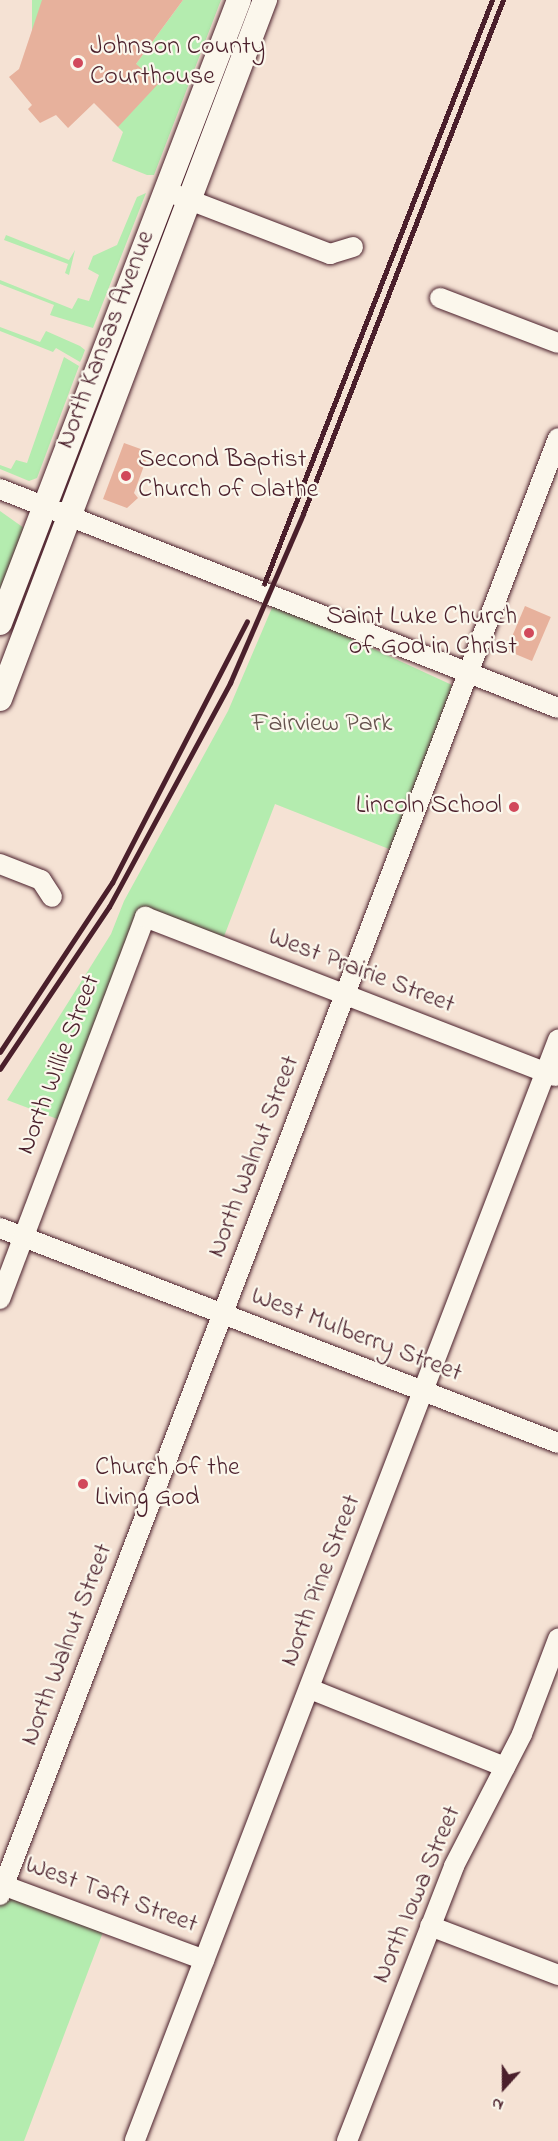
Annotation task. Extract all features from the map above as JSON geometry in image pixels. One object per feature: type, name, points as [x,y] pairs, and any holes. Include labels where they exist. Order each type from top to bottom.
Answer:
[{"type":"main road","name":"North Kansas Avenue","points":[[0,623],[239,0]]},
{"type":"main road","name":"North Kansas Avenue","points":[[0,699],[265,0]]},
{"type":"street","points":[[166,191],[330,254],[353,247]]},
{"type":"street","points":[[440,298],[558,343]]},
{"type":"street","name":"North Walnut Street","points":[[1,1888],[224,1313],[558,438]]},
{"type":"street","points":[[0,489],[558,708]]},
{"type":"street","points":[[0,864],[41,880],[52,897]]},
{"type":"street","name":"West Prairie Street","points":[[145,917],[552,1075]]},
{"type":"street","name":"North Willie Street","points":[[0,1299],[145,917]]},
{"type":"street","name":"North Pine Street","points":[[135,2140],[423,1391],[552,1075],[558,1040]]},
{"type":"street","name":"West Mulberry Street","points":[[0,1228],[558,1443]]},
{"type":"street","name":"North Iowa Street","points":[[347,2141],[454,1866],[505,1767],[558,1640]]},
{"type":"street","points":[[310,1689],[505,1767]]},
{"type":"street","name":"West Taft Street","points":[[1,1888],[204,1960]]},
{"type":"street","points":[[430,1926],[558,1975]]},
{"type":"green space","points":[[32,0],[42,0],[42,49],[32,49]]},
{"type":"green space","points":[[183,0],[221,0],[154,175],[147,175],[112,161],[123,132],[118,127],[136,64]]},
{"type":"green space","points":[[146,193],[93,328],[50,315],[54,305],[0,284],[0,280],[72,309],[78,298],[89,301],[99,275],[88,269],[93,256],[117,245],[137,197]]},
{"type":"green space","points":[[6,235],[69,260],[75,250],[69,275],[65,273],[68,264],[4,240]]},
{"type":"green space","points":[[0,327],[40,342],[46,331],[85,350],[80,362],[56,348],[53,352],[0,331]]},
{"type":"green space","points":[[64,357],[79,366],[37,478],[29,481],[0,469],[0,465],[11,469],[16,460],[27,463]]},
{"type":"green space","points":[[0,511],[24,528],[0,598]]},
{"type":"green space","name":"Fairview Park","points":[[274,603],[452,685],[394,851],[275,804],[223,939],[142,908],[60,1120],[7,1100],[111,934],[124,901],[228,711]]},
{"type":"green space","points":[[0,1892],[103,1932],[24,2141],[0,2141]]},
{"type":"building","name":"Johnson County Courthouse","points":[[42,0],[183,0],[136,64],[159,83],[118,127],[94,103],[68,128],[56,115],[40,123],[28,109],[32,105],[9,77],[19,69]]},
{"type":"building","name":"Second Baptist Church of Olathe","points":[[124,443],[149,452],[134,493],[138,498],[127,508],[103,499]]},
{"type":"building","name":"Saint Luke Church of God in Christ","points":[[525,606],[551,617],[532,661],[506,650]]},
{"type":"railway","points":[[264,584],[492,0]]},
{"type":"railway","points":[[0,1069],[109,907],[230,683],[303,514],[503,0]]},
{"type":"railway","points":[[0,1052],[112,883],[247,622]]},
{"type":"place","name":"Johnson County Courthouse","points":[[78,63]]},
{"type":"place","name":"Second Baptist Church of Olathe","points":[[126,476]]},
{"type":"place","name":"Saint Luke Church of God in Christ","points":[[529,633]]},
{"type":"place","name":"Lincoln School","points":[[514,807]]},
{"type":"place","name":"Church of the Living God","points":[[83,1484]]}]
